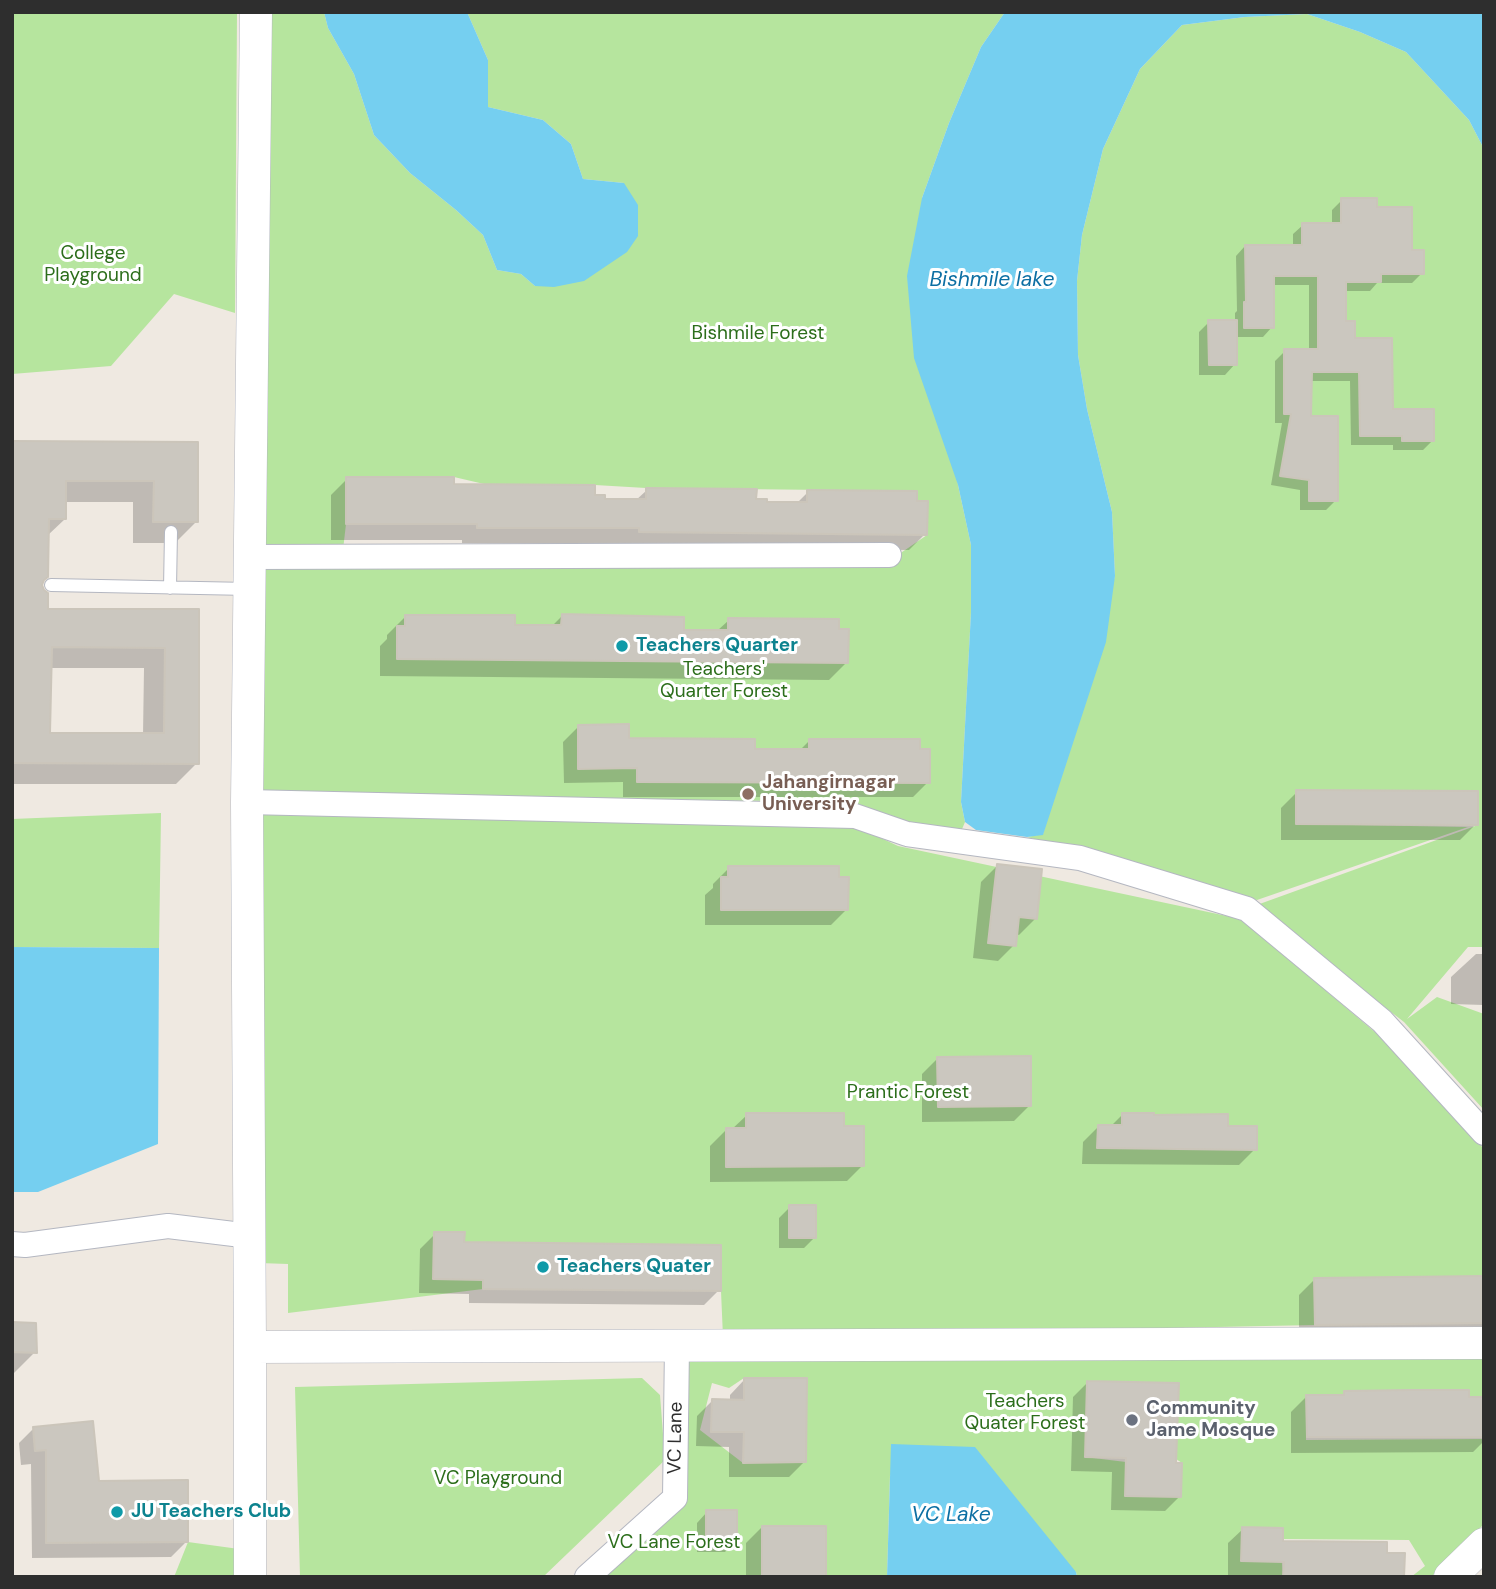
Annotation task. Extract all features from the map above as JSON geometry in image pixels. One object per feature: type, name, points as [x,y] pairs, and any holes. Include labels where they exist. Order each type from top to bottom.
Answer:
[{"type":"street","points":[[250,1577],[247,802],[256,12]]},
{"type":"street","points":[[250,557],[889,555]]},
{"type":"street","points":[[247,802],[855,816],[906,834],[1080,858],[1247,909],[1382,1021],[1484,1133]]},
{"type":"street","points":[[12,1244],[25,1245],[168,1226],[250,1236]]},
{"type":"street","points":[[250,1347],[1484,1343]]},
{"type":"street","name":"VC Lane","points":[[587,1577],[675,1498],[677,1345]]},
{"type":"street","points":[[1450,1577],[1484,1544]]},
{"type":"lane","points":[[170,588],[171,532]]},
{"type":"lane","points":[[51,585],[249,589]]},
{"type":"green space","name":"College Playground","points":[[12,12],[237,12],[235,313],[174,294],[111,366],[12,374]]},
{"type":"green space","name":"Bishmile Forest","points":[[256,12],[324,12],[328,28],[354,74],[374,135],[410,173],[483,235],[497,270],[521,274],[535,286],[624,183],[583,179],[571,144],[543,120],[488,107],[488,60],[467,12],[1005,12],[981,47],[949,123],[922,198],[958,485],[971,545],[971,612],[961,802],[965,822],[957,841],[856,815],[835,801],[249,799],[254,562],[889,561],[927,535],[928,502],[917,501],[917,491],[646,488],[484,484],[454,477],[347,477],[343,550],[250,557]]},
{"type":"green space","points":[[1307,14],[1360,32],[1406,52],[1469,120],[1484,149],[1484,947],[1468,947],[1407,1019],[1437,997],[1484,1014],[1484,1110],[1404,1022],[1254,906],[1478,825],[1478,791],[1296,824],[1468,827],[1257,900],[1027,837],[1043,834],[1115,576],[1112,512],[1087,409],[1078,355],[1077,281],[1082,235],[1103,149],[1140,69],[1182,25],[1245,17]]},
{"type":"green space","name":"Prantic Forest","points":[[613,806],[828,813],[898,846],[1241,919],[1376,1033],[1484,1149],[1484,1276],[1315,1278],[1315,1325],[723,1337],[721,1245],[484,1243],[483,1289],[288,1313],[288,1264],[259,1263],[251,811],[294,816]]},
{"type":"green space","points":[[161,813],[159,948],[12,947],[12,819]]},
{"type":"green space","points":[[1484,1352],[1484,1397],[1469,1397],[1469,1390],[1434,1394],[1434,1390],[1411,1390],[1344,1405],[1330,1405],[1329,1395],[1306,1395],[1306,1440],[1484,1439],[1484,1524],[1431,1577],[1411,1577],[1425,1566],[1409,1540],[1280,1539],[1283,1577],[1077,1577],[1076,1572],[890,1475],[887,1577],[826,1577],[825,1526],[762,1526],[762,1577],[587,1577],[675,1498],[677,1356]],"holes":[[[744,1378],[807,1378],[806,1462],[743,1463],[700,1430],[712,1383],[729,1388]],[[1087,1381],[1178,1383],[1176,1459],[1182,1463],[1181,1497],[1126,1496],[1126,1462],[1085,1457]],[[737,1511],[737,1542],[707,1542]]]},
{"type":"green space","name":"VC Playground","points":[[642,1378],[660,1395],[665,1460],[543,1577],[300,1577],[295,1387]]},
{"type":"green space","points":[[188,1542],[239,1549],[241,1577],[174,1577]]},
{"type":"water","points":[[324,12],[467,12],[488,60],[488,107],[543,120],[571,144],[583,179],[624,183],[638,205],[638,236],[627,252],[584,281],[554,287],[535,286],[521,274],[497,270],[483,235],[410,173],[374,135],[354,74],[328,28]]},
{"type":"water","name":"Bishmile lake","points":[[1005,12],[1484,12],[1484,149],[1469,120],[1406,52],[1360,32],[1307,14],[1245,17],[1182,25],[1140,69],[1103,149],[1082,235],[1077,281],[1078,355],[1087,409],[1112,512],[1115,576],[1106,642],[1043,835],[1027,837],[976,830],[965,822],[961,802],[971,612],[971,545],[958,485],[914,358],[907,276],[922,198],[949,123],[981,47]]},
{"type":"water","points":[[12,947],[159,948],[158,1144],[38,1192],[12,1192]]},
{"type":"water","name":"VC Lake","points":[[891,1444],[975,1447],[1076,1572],[1077,1577],[887,1577]]},
{"type":"building","points":[[1341,198],[1377,198],[1377,207],[1412,207],[1412,250],[1424,250],[1424,274],[1381,274],[1381,282],[1346,282],[1346,321],[1355,321],[1355,338],[1392,338],[1393,409],[1434,409],[1434,441],[1402,441],[1402,436],[1360,436],[1359,372],[1312,372],[1311,416],[1338,416],[1338,501],[1309,501],[1309,480],[1280,476],[1291,414],[1284,414],[1284,349],[1318,349],[1318,276],[1274,276],[1274,328],[1244,328],[1245,245],[1302,245],[1302,223],[1341,223]]},
{"type":"building","points":[[1208,320],[1237,320],[1237,365],[1209,365]]},
{"type":"building","points":[[12,441],[198,442],[198,522],[153,522],[154,481],[66,481],[66,519],[49,519],[48,577],[42,585],[48,593],[48,609],[199,609],[199,764],[12,763]],"holes":[[[52,647],[165,648],[164,733],[50,733]]]},
{"type":"building","points":[[346,477],[454,477],[454,484],[595,485],[595,495],[605,495],[605,499],[646,499],[646,488],[757,489],[756,499],[767,499],[767,502],[807,502],[807,490],[917,491],[917,501],[928,501],[927,535],[639,532],[639,528],[477,528],[477,524],[346,524]]},
{"type":"building","points":[[562,614],[684,617],[684,630],[728,630],[728,618],[839,619],[839,629],[849,629],[848,663],[397,659],[397,626],[405,626],[405,615],[515,615],[515,625],[561,625]]},
{"type":"building","points":[[629,724],[629,738],[755,739],[755,749],[809,749],[809,739],[920,739],[920,749],[930,749],[930,783],[637,782],[637,768],[578,769],[578,725]]},
{"type":"building","points":[[1296,790],[1478,791],[1478,825],[1296,824]]},
{"type":"building","points":[[997,864],[1042,869],[1037,919],[1019,917],[1016,946],[988,943]]},
{"type":"building","points":[[728,866],[839,866],[839,877],[849,877],[848,910],[721,910],[721,877],[728,877]]},
{"type":"building","points":[[1031,1056],[1031,1106],[938,1107],[937,1057]]},
{"type":"building","points":[[746,1113],[844,1113],[844,1126],[864,1126],[864,1166],[726,1167],[726,1128],[746,1128]]},
{"type":"building","points":[[1122,1113],[1228,1114],[1228,1126],[1257,1126],[1257,1150],[1097,1148],[1098,1125],[1122,1125]]},
{"type":"building","points":[[789,1205],[816,1205],[816,1238],[789,1238]]},
{"type":"building","name":"Teachers Quater","points":[[434,1232],[465,1232],[464,1242],[721,1245],[721,1291],[483,1289],[483,1280],[433,1279]]},
{"type":"building","points":[[1484,1276],[1484,1323],[1315,1325],[1314,1278]]},
{"type":"building","points":[[12,1322],[36,1323],[37,1353],[12,1352]]},
{"type":"building","points":[[744,1378],[807,1378],[806,1462],[743,1463],[744,1432],[711,1432],[712,1399],[744,1400]]},
{"type":"building","name":"Community Jame Mosque","points":[[1087,1381],[1179,1383],[1176,1463],[1182,1463],[1181,1497],[1125,1496],[1126,1458],[1085,1457]]},
{"type":"building","points":[[1469,1390],[1469,1397],[1484,1397],[1484,1437],[1307,1437],[1306,1395],[1344,1395],[1344,1391]]},
{"type":"building","name":"JU Teachers Club","points":[[93,1421],[99,1481],[188,1480],[188,1542],[46,1543],[46,1450],[35,1451],[33,1427]]},
{"type":"building","points":[[706,1510],[737,1510],[737,1542],[706,1542]]},
{"type":"building","points":[[762,1526],[826,1526],[826,1577],[762,1577]]},
{"type":"building","points":[[1242,1527],[1283,1528],[1283,1541],[1387,1542],[1387,1553],[1405,1553],[1404,1577],[1283,1577],[1284,1562],[1241,1561]]},
{"type":"place","name":"Teachers Quarter","points":[[622,646]]},
{"type":"place","name":"Jahangirnagar University","points":[[748,794]]},
{"type":"place","name":"Teachers Quater","points":[[543,1267]]},
{"type":"place","name":"Community Jame Mosque","points":[[1132,1420]]},
{"type":"place","name":"JU Teachers Club","points":[[117,1512]]},
{"type":"park label","name":"Teachers' Quarter Forest","points":[[724,681]]},
{"type":"park label","name":"Teachers Quater Forest","points":[[1025,1413]]},
{"type":"park label","name":"VC Lane Forest","points":[[674,1543]]}]
